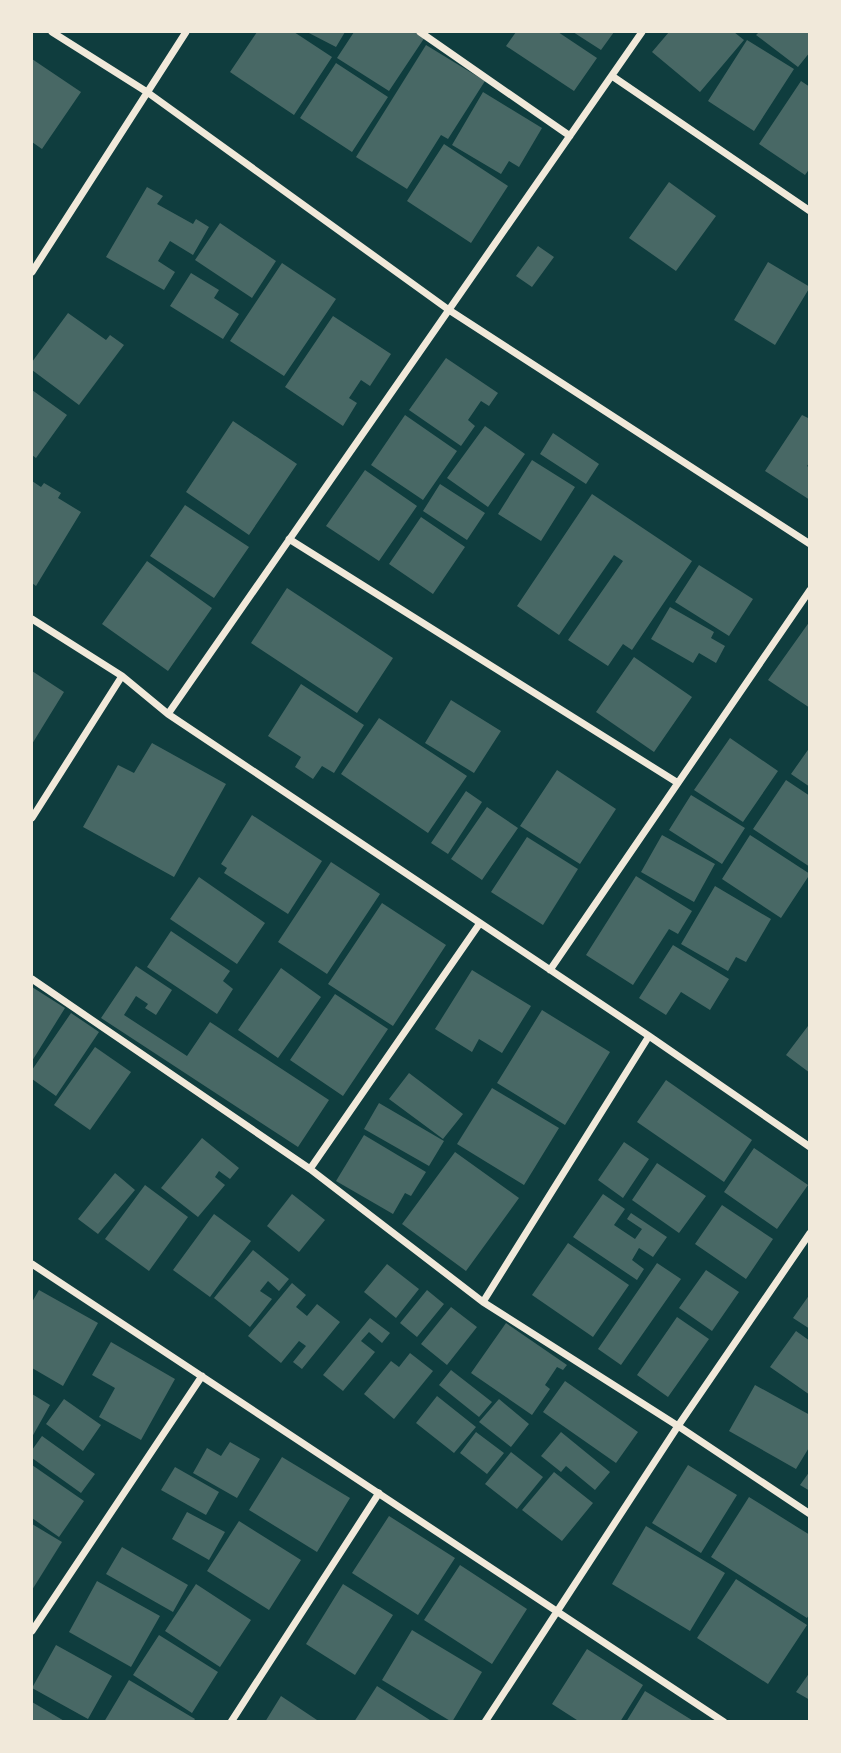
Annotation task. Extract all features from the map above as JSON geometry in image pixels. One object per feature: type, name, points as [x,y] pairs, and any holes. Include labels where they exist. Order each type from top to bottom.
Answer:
[{"type":"street","points":[[52,32],[147,92],[449,310],[810,544]]},
{"type":"street","points":[[32,272],[186,32]]},
{"type":"street","points":[[420,32],[570,136]]},
{"type":"street","points":[[168,714],[642,32]]},
{"type":"street","points":[[612,76],[810,211]]},
{"type":"street","points":[[289,539],[678,783]]},
{"type":"street","points":[[550,970],[810,590]]},
{"type":"street","points":[[32,619],[122,676],[168,714],[810,1147]]},
{"type":"street","points":[[32,818],[122,676]]},
{"type":"street","points":[[310,1169],[480,923]]},
{"type":"street","points":[[32,979],[310,1169],[483,1302],[810,1514]]},
{"type":"street","points":[[483,1302],[649,1036]]},
{"type":"street","points":[[485,1721],[678,1426],[810,1233]]},
{"type":"street","points":[[32,1264],[724,1721]]},
{"type":"street","points":[[32,1632],[202,1376]]},
{"type":"street","points":[[231,1721],[379,1493]]},
{"type":"building","points":[[257,32],[294,32],[332,57],[294,115],[230,72]]},
{"type":"building","points":[[307,32],[345,32],[336,47]]},
{"type":"building","points":[[354,32],[415,32],[425,37],[389,91],[337,58]]},
{"type":"building","points":[[516,32],[558,32],[597,58],[574,91],[506,46]]},
{"type":"building","points":[[573,32],[614,32],[601,50]]},
{"type":"building","points":[[669,32],[734,32],[744,40],[700,92],[652,52]]},
{"type":"building","points":[[759,32],[810,32],[810,52],[798,67],[756,35]]},
{"type":"building","points":[[747,40],[794,69],[754,131],[708,101]]},
{"type":"building","points":[[426,45],[485,81],[448,139],[441,135],[407,189],[356,157]]},
{"type":"building","points":[[32,59],[81,92],[42,149],[32,142]]},
{"type":"building","points":[[336,63],[388,97],[352,152],[300,118]]},
{"type":"building","points":[[801,81],[810,87],[810,168],[805,175],[759,144]]},
{"type":"building","points":[[483,92],[542,128],[519,167],[509,161],[501,174],[452,145]]},
{"type":"building","points":[[444,144],[508,186],[471,243],[407,201]]},
{"type":"building","points":[[669,182],[716,216],[676,271],[629,238]]},
{"type":"building","points":[[147,187],[163,196],[157,204],[193,224],[196,219],[209,227],[193,255],[170,241],[158,261],[175,272],[164,290],[106,257]]},
{"type":"building","points":[[220,223],[276,261],[252,298],[195,260]]},
{"type":"building","points":[[538,246],[554,257],[532,287],[516,276]]},
{"type":"building","points":[[768,262],[810,287],[775,345],[734,320]]},
{"type":"building","points":[[282,263],[336,299],[284,376],[230,341]]},
{"type":"building","points":[[191,273],[219,290],[214,298],[239,314],[223,339],[170,306]]},
{"type":"building","points":[[68,313],[106,340],[110,335],[124,345],[79,405],[32,370],[32,362]]},
{"type":"building","points":[[333,316],[391,354],[370,386],[361,380],[349,398],[357,403],[343,426],[285,387]]},
{"type":"building","points":[[446,358],[498,393],[489,406],[481,401],[468,420],[475,426],[461,446],[409,410]]},
{"type":"building","points":[[32,390],[67,415],[36,458],[32,455]]},
{"type":"building","points":[[405,415],[457,451],[423,500],[371,465]]},
{"type":"building","points":[[802,415],[810,419],[810,462],[807,466],[810,468],[810,500],[765,471]]},
{"type":"building","points":[[233,421],[297,464],[249,535],[186,492]]},
{"type":"building","points":[[485,426],[525,454],[488,507],[447,478]]},
{"type":"building","points":[[553,433],[599,464],[586,484],[540,454]]},
{"type":"building","points":[[532,460],[575,487],[541,541],[498,514]]},
{"type":"building","points":[[365,470],[417,506],[379,561],[326,526]]},
{"type":"building","points":[[32,481],[41,487],[44,483],[61,493],[58,498],[81,512],[36,586],[32,583]]},
{"type":"building","points":[[440,484],[485,513],[467,540],[423,511]]},
{"type":"building","points":[[592,494],[692,561],[632,650],[623,644],[608,666],[568,640],[623,561],[614,555],[559,635],[517,606]]},
{"type":"building","points":[[185,505],[249,547],[214,598],[150,556]]},
{"type":"building","points":[[421,517],[465,547],[433,594],[389,564]]},
{"type":"building","points":[[147,561],[212,608],[168,671],[102,624]]},
{"type":"building","points":[[699,565],[753,599],[729,636],[675,602]]},
{"type":"building","points":[[287,588],[393,658],[357,713],[251,643]]},
{"type":"building","points":[[670,607],[714,632],[711,638],[725,646],[716,663],[699,653],[693,663],[651,639]]},
{"type":"building","points":[[810,621],[810,708],[768,680]]},
{"type":"building","points":[[634,657],[692,697],[654,752],[596,712]]},
{"type":"building","points":[[32,671],[64,692],[32,744]]},
{"type":"building","points":[[301,684],[364,725],[334,773],[322,766],[313,779],[295,767],[301,757],[268,736]]},
{"type":"building","points":[[451,700],[501,731],[474,773],[425,743]]},
{"type":"building","points":[[379,718],[467,776],[428,833],[341,774]]},
{"type":"building","points":[[730,738],[778,771],[743,822],[694,790]]},
{"type":"building","points":[[152,743],[226,784],[174,877],[83,827],[118,765],[134,773]]},
{"type":"building","points":[[810,747],[810,787],[791,774]]},
{"type":"building","points":[[557,770],[616,809],[580,864],[520,826]]},
{"type":"building","points":[[786,780],[810,796],[810,867],[753,829]]},
{"type":"building","points":[[466,791],[482,802],[448,854],[431,843]]},
{"type":"building","points":[[691,795],[745,828],[722,864],[669,830]]},
{"type":"building","points":[[487,807],[518,828],[482,880],[451,859]]},
{"type":"building","points":[[252,815],[322,861],[288,914],[224,873],[227,868],[221,864]]},
{"type":"building","points":[[662,835],[715,864],[694,902],[641,872]]},
{"type":"building","points":[[750,835],[810,874],[781,918],[722,879]]},
{"type":"building","points":[[527,837],[578,869],[543,925],[491,892]]},
{"type":"building","points":[[331,862],[380,894],[327,974],[278,942]]},
{"type":"building","points":[[636,876],[692,911],[678,934],[669,929],[633,985],[586,955]]},
{"type":"building","points":[[199,877],[265,923],[237,964],[170,919]]},
{"type":"building","points":[[715,886],[771,919],[746,962],[736,957],[728,971],[681,944]]},
{"type":"building","points":[[382,903],[446,945],[393,1026],[328,984]]},
{"type":"building","points":[[171,931],[230,971],[223,981],[233,989],[217,1014],[147,967]]},
{"type":"building","points":[[673,945],[729,979],[710,1010],[681,992],[666,1015],[639,998]]},
{"type":"building","points":[[136,966],[172,990],[156,1015],[145,1008],[148,1004],[136,996],[124,1015],[187,1056],[210,1022],[329,1100],[298,1147],[101,1018]]},
{"type":"building","points":[[281,968],[321,997],[278,1058],[238,1030]]},
{"type":"building","points":[[472,970],[531,1006],[502,1053],[479,1039],[472,1052],[435,1029]]},
{"type":"building","points":[[32,987],[65,1008],[32,1061]]},
{"type":"building","points":[[335,994],[388,1029],[343,1096],[290,1060]]},
{"type":"building","points":[[542,1010],[610,1052],[565,1125],[497,1083]]},
{"type":"building","points":[[71,1013],[99,1032],[56,1096],[32,1079],[32,1070]]},
{"type":"building","points":[[808,1026],[810,1027],[810,1073],[786,1055]]},
{"type":"building","points":[[95,1047],[131,1072],[90,1130],[54,1105]]},
{"type":"building","points":[[409,1073],[463,1114],[443,1139],[389,1099]]},
{"type":"building","points":[[666,1080],[752,1140],[724,1182],[637,1122]]},
{"type":"building","points":[[492,1088],[559,1128],[524,1185],[457,1144]]},
{"type":"building","points":[[379,1103],[444,1141],[429,1166],[364,1129]]},
{"type":"building","points":[[364,1135],[426,1172],[411,1196],[405,1193],[393,1214],[336,1181]]},
{"type":"building","points":[[202,1138],[239,1168],[230,1179],[219,1171],[215,1177],[225,1185],[198,1217],[161,1188]]},
{"type":"building","points":[[624,1142],[649,1159],[623,1198],[598,1180]]},
{"type":"building","points":[[754,1148],[808,1185],[777,1229],[724,1192]]},
{"type":"building","points":[[455,1152],[519,1198],[466,1271],[402,1224]]},
{"type":"building","points":[[657,1163],[706,1196],[679,1233],[632,1200]]},
{"type":"building","points":[[115,1173],[135,1190],[98,1234],[78,1219]]},
{"type":"building","points":[[145,1185],[188,1217],[149,1271],[105,1239]]},
{"type":"building","points":[[292,1194],[325,1220],[299,1252],[267,1226]]},
{"type":"building","points":[[603,1194],[625,1209],[614,1225],[635,1239],[642,1229],[627,1219],[631,1213],[667,1237],[653,1257],[639,1248],[632,1260],[644,1269],[637,1280],[573,1237]]},
{"type":"building","points":[[722,1205],[773,1239],[746,1279],[695,1244]]},
{"type":"building","points":[[214,1214],[251,1241],[210,1297],[173,1270]]},
{"type":"building","points":[[568,1243],[629,1285],[593,1337],[532,1295]]},
{"type":"building","points":[[253,1250],[289,1279],[279,1291],[268,1281],[260,1291],[272,1299],[250,1327],[214,1298]]},
{"type":"building","points":[[657,1263],[681,1279],[621,1365],[598,1349]]},
{"type":"building","points":[[387,1264],[419,1289],[396,1318],[364,1292]]},
{"type":"building","points":[[706,1270],[739,1292],[712,1331],[679,1308]]},
{"type":"building","points":[[292,1283],[306,1295],[296,1307],[307,1316],[317,1304],[340,1322],[302,1369],[293,1362],[306,1346],[299,1341],[281,1363],[248,1336]]},
{"type":"building","points":[[39,1290],[98,1323],[63,1386],[32,1368],[32,1302]]},
{"type":"building","points":[[427,1290],[444,1304],[417,1337],[400,1323]]},
{"type":"building","points":[[810,1294],[810,1329],[793,1318]]},
{"type":"building","points":[[451,1307],[477,1327],[447,1365],[421,1344]]},
{"type":"building","points":[[677,1317],[709,1339],[668,1397],[637,1375]]},
{"type":"building","points":[[370,1318],[390,1333],[382,1343],[369,1332],[361,1341],[375,1352],[343,1391],[323,1375]]},
{"type":"building","points":[[506,1323],[567,1365],[563,1370],[557,1367],[545,1385],[550,1389],[532,1415],[471,1373]]},
{"type":"building","points":[[796,1331],[810,1341],[810,1395],[770,1367]]},
{"type":"building","points":[[111,1342],[175,1379],[141,1440],[99,1417],[115,1388],[92,1375]]},
{"type":"building","points":[[410,1353],[433,1371],[394,1419],[364,1394],[391,1361],[399,1367]]},
{"type":"building","points":[[451,1370],[492,1402],[479,1417],[439,1385]]},
{"type":"building","points":[[565,1381],[638,1432],[616,1463],[543,1412]]},
{"type":"building","points":[[755,1385],[810,1415],[810,1446],[796,1469],[729,1431]]},
{"type":"building","points":[[32,1394],[50,1405],[32,1437]]},
{"type":"building","points":[[437,1396],[476,1427],[454,1453],[416,1423]]},
{"type":"building","points":[[64,1399],[101,1425],[83,1451],[46,1424]]},
{"type":"building","points":[[499,1399],[529,1424],[511,1447],[479,1422]]},
{"type":"building","points":[[476,1432],[504,1453],[487,1474],[460,1453]]},
{"type":"building","points":[[561,1432],[610,1472],[595,1490],[566,1466],[561,1472],[541,1456]]},
{"type":"building","points":[[42,1436],[95,1474],[81,1493],[32,1458],[32,1450]]},
{"type":"building","points":[[230,1442],[260,1459],[237,1498],[193,1473],[207,1448],[221,1456]]},
{"type":"building","points":[[511,1452],[543,1477],[517,1509],[485,1484]]},
{"type":"building","points":[[282,1457],[350,1498],[317,1552],[249,1510]]},
{"type":"building","points":[[32,1465],[84,1501],[59,1537],[32,1518]]},
{"type":"building","points":[[688,1465],[737,1495],[701,1553],[652,1523]]},
{"type":"building","points":[[175,1467],[219,1492],[206,1515],[161,1490]]},
{"type":"building","points":[[810,1471],[810,1491],[800,1485]]},
{"type":"building","points":[[554,1472],[593,1503],[562,1541],[522,1510]]},
{"type":"building","points":[[749,1497],[810,1535],[810,1613],[807,1618],[711,1557]]},
{"type":"building","points":[[187,1512],[225,1532],[209,1560],[172,1539]]},
{"type":"building","points":[[389,1516],[455,1558],[418,1615],[352,1573]]},
{"type":"building","points":[[239,1521],[301,1560],[269,1610],[207,1571]]},
{"type":"building","points":[[32,1524],[62,1542],[32,1590]]},
{"type":"building","points":[[646,1526],[725,1573],[690,1631],[612,1584]]},
{"type":"building","points":[[122,1547],[188,1585],[173,1612],[106,1574]]},
{"type":"building","points":[[460,1565],[527,1609],[492,1664],[424,1620]]},
{"type":"building","points":[[736,1579],[807,1625],[768,1684],[697,1638]]},
{"type":"building","points":[[97,1581],[160,1616],[131,1667],[69,1632]]},
{"type":"building","points":[[196,1584],[251,1620],[220,1667],[165,1631]]},
{"type":"building","points":[[343,1584],[393,1615],[355,1675],[306,1644]]},
{"type":"building","points":[[412,1630],[482,1672],[452,1722],[382,1680]]},
{"type":"building","points":[[159,1635],[218,1672],[192,1713],[133,1675]]},
{"type":"building","points":[[56,1645],[112,1676],[88,1719],[32,1688]]},
{"type":"building","points":[[587,1649],[643,1685],[620,1722],[580,1722],[552,1704]]},
{"type":"building","points":[[810,1672],[810,1700],[796,1692]]},
{"type":"building","points":[[129,1680],[195,1719],[193,1722],[104,1722]]},
{"type":"building","points":[[377,1686],[433,1722],[354,1722]]},
{"type":"building","points":[[645,1691],[695,1722],[626,1722]]},
{"type":"building","points":[[281,1696],[320,1722],[265,1722]]},
{"type":"building","points":[[32,1702],[66,1722],[35,1722],[32,1719]]}]
